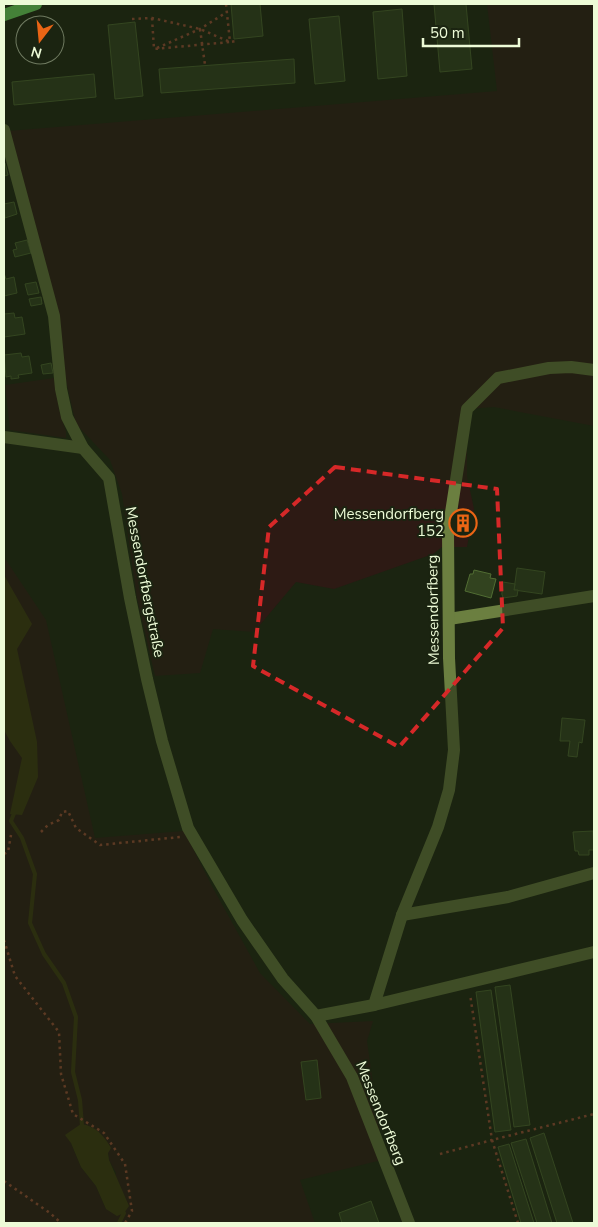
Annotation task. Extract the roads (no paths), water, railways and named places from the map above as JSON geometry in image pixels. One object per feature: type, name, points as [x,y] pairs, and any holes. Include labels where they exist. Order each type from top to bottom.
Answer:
[{"type":"main road","points":[[4,15],[36,4]]},
{"type":"street","name":"Messendorfbergstraße","points":[[4,130],[54,316],[61,389],[67,417],[83,448],[109,478],[130,598],[147,679],[162,741],[188,828],[242,920],[262,950],[283,980],[316,1016]]},
{"type":"street","name":"Messendorfberg","points":[[374,1005],[402,915],[438,827],[450,790],[454,750],[448,532],[466,409],[498,378],[549,368],[571,367],[594,370]]},
{"type":"street","points":[[4,437],[83,448]]},
{"type":"street","points":[[449,619],[594,596]]},
{"type":"street","points":[[402,915],[508,896],[594,873]]},
{"type":"street","points":[[316,1016],[374,1005],[594,952]]},
{"type":"street","name":"Messendorfberg","points":[[316,1016],[352,1077],[409,1223]]},
{"type":"waterway","points":[[15,811],[11,821],[22,838],[35,874],[30,923],[44,954],[64,983],[76,1017],[73,1072],[80,1100],[82,1126]]},
{"type":"waterway","points":[[119,1223],[124,1213],[122,1210]]},
{"type":"place","name":"Messendorfberg 152","points":[[463,523]]}]
